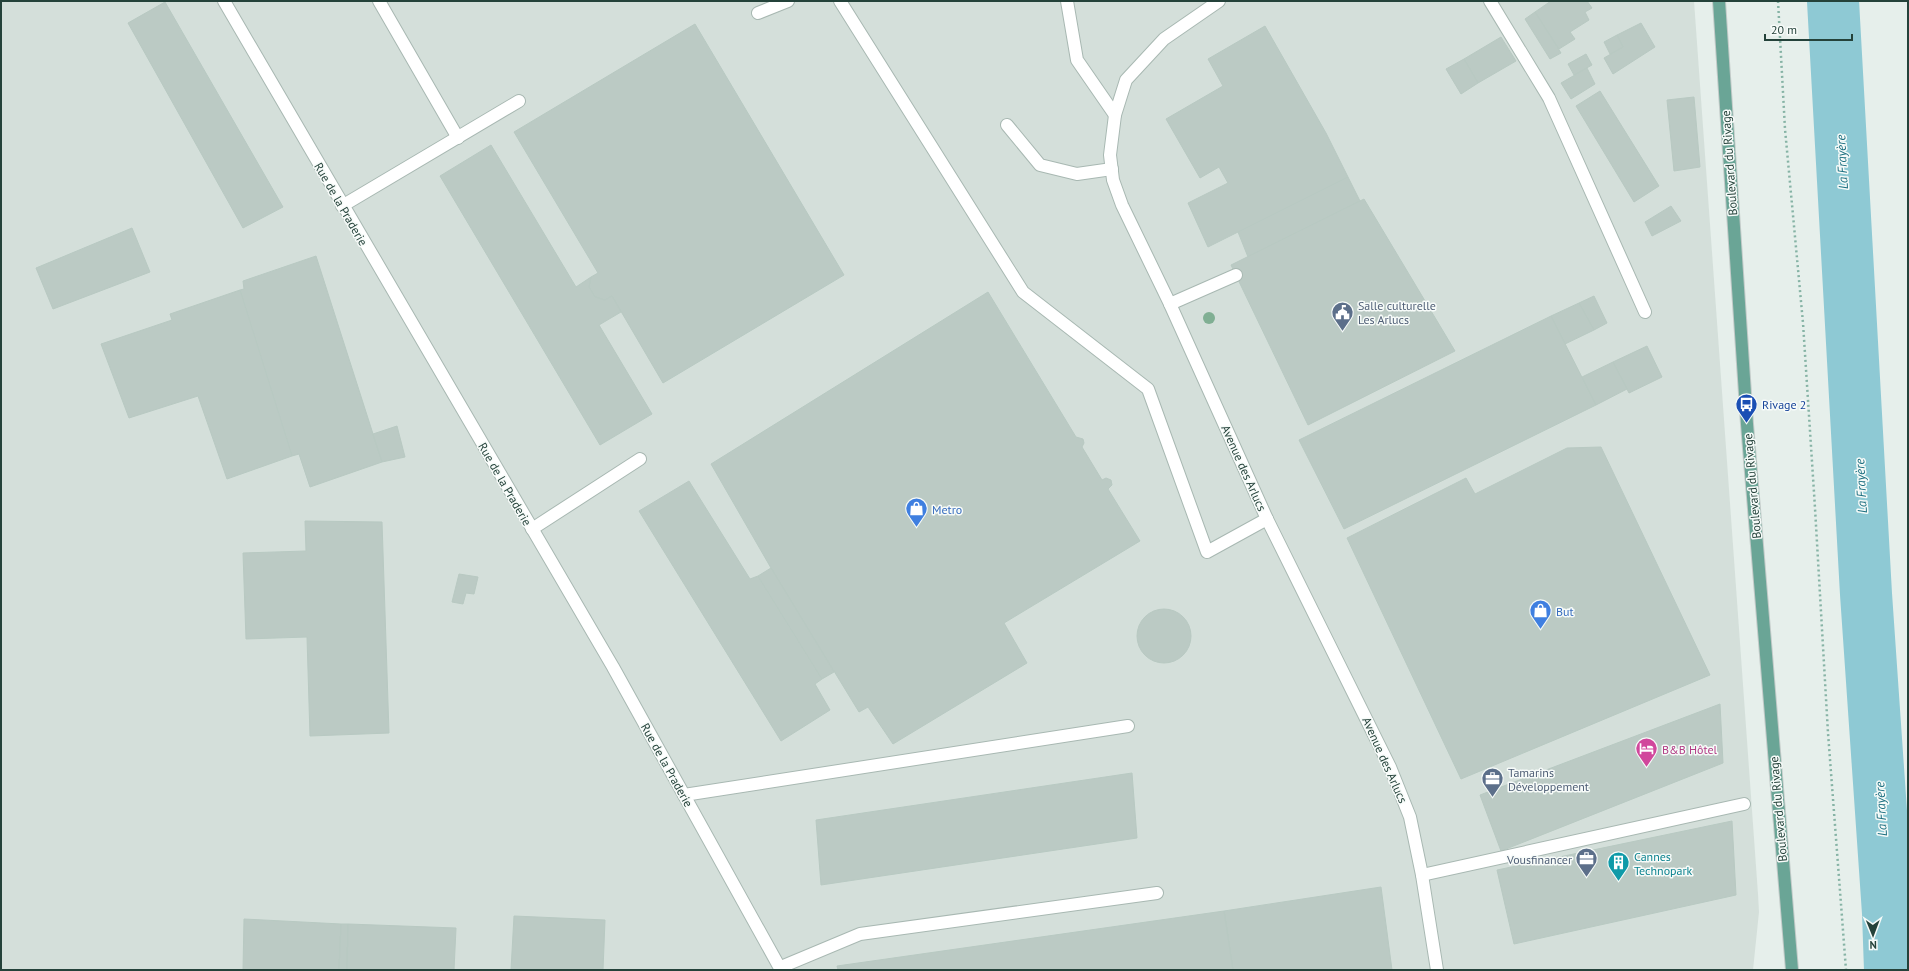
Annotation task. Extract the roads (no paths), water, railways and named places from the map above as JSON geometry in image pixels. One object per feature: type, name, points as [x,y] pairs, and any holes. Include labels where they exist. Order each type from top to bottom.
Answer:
[{"type":"main road","name":"Boulevard du Rivage","points":[[1718,1],[1746,424],[1792,970]]},
{"type":"street","name":"Rue de la Praderie","points":[[224,1],[342,206],[613,667],[781,969]]},
{"type":"street","points":[[379,1],[458,138]]},
{"type":"street","points":[[758,13],[788,1]]},
{"type":"street","points":[[840,1],[1023,292],[1148,389],[1207,552],[1267,519]]},
{"type":"street","points":[[1067,1],[1077,60],[1115,114]]},
{"type":"street","name":"Avenue des Arlucs","points":[[1219,1],[1164,39],[1126,80],[1115,114],[1110,155],[1113,180],[1122,205],[1170,304],[1267,519],[1390,767],[1410,817],[1422,875],[1437,970]]},
{"type":"street","points":[[1490,1],[1549,98],[1645,312]]},
{"type":"street","points":[[342,206],[519,101]]},
{"type":"street","points":[[1007,125],[1040,165],[1077,174],[1112,168]]},
{"type":"street","points":[[1170,304],[1236,275]]},
{"type":"street","points":[[532,529],[640,459]]},
{"type":"street","points":[[684,795],[1128,726]]},
{"type":"street","points":[[1422,875],[1744,804]]},
{"type":"street","points":[[781,969],[860,934],[1157,893]]},
{"type":"waterway","name":"La Frayère","points":[[1833,1],[1866,594],[1888,913],[1890,970]]},
{"type":"waterway","points":[[1888,913],[1908,966]]},
{"type":"place","name":"Salle culturelle Les Arlucs","points":[[1343,332]]},
{"type":"place","name":"Rivage 2","points":[[1747,424]]},
{"type":"place","name":"Metro","points":[[916,528]]},
{"type":"place","name":"But","points":[[1540,630]]},
{"type":"place","name":"B&B Hôtel","points":[[1647,768]]},
{"type":"place","name":"Tamarins Développement","points":[[1492,798]]},
{"type":"place","name":"Vousfinancer","points":[[1587,878]]},
{"type":"place","name":"Cannes Technopark","points":[[1618,882]]}]
